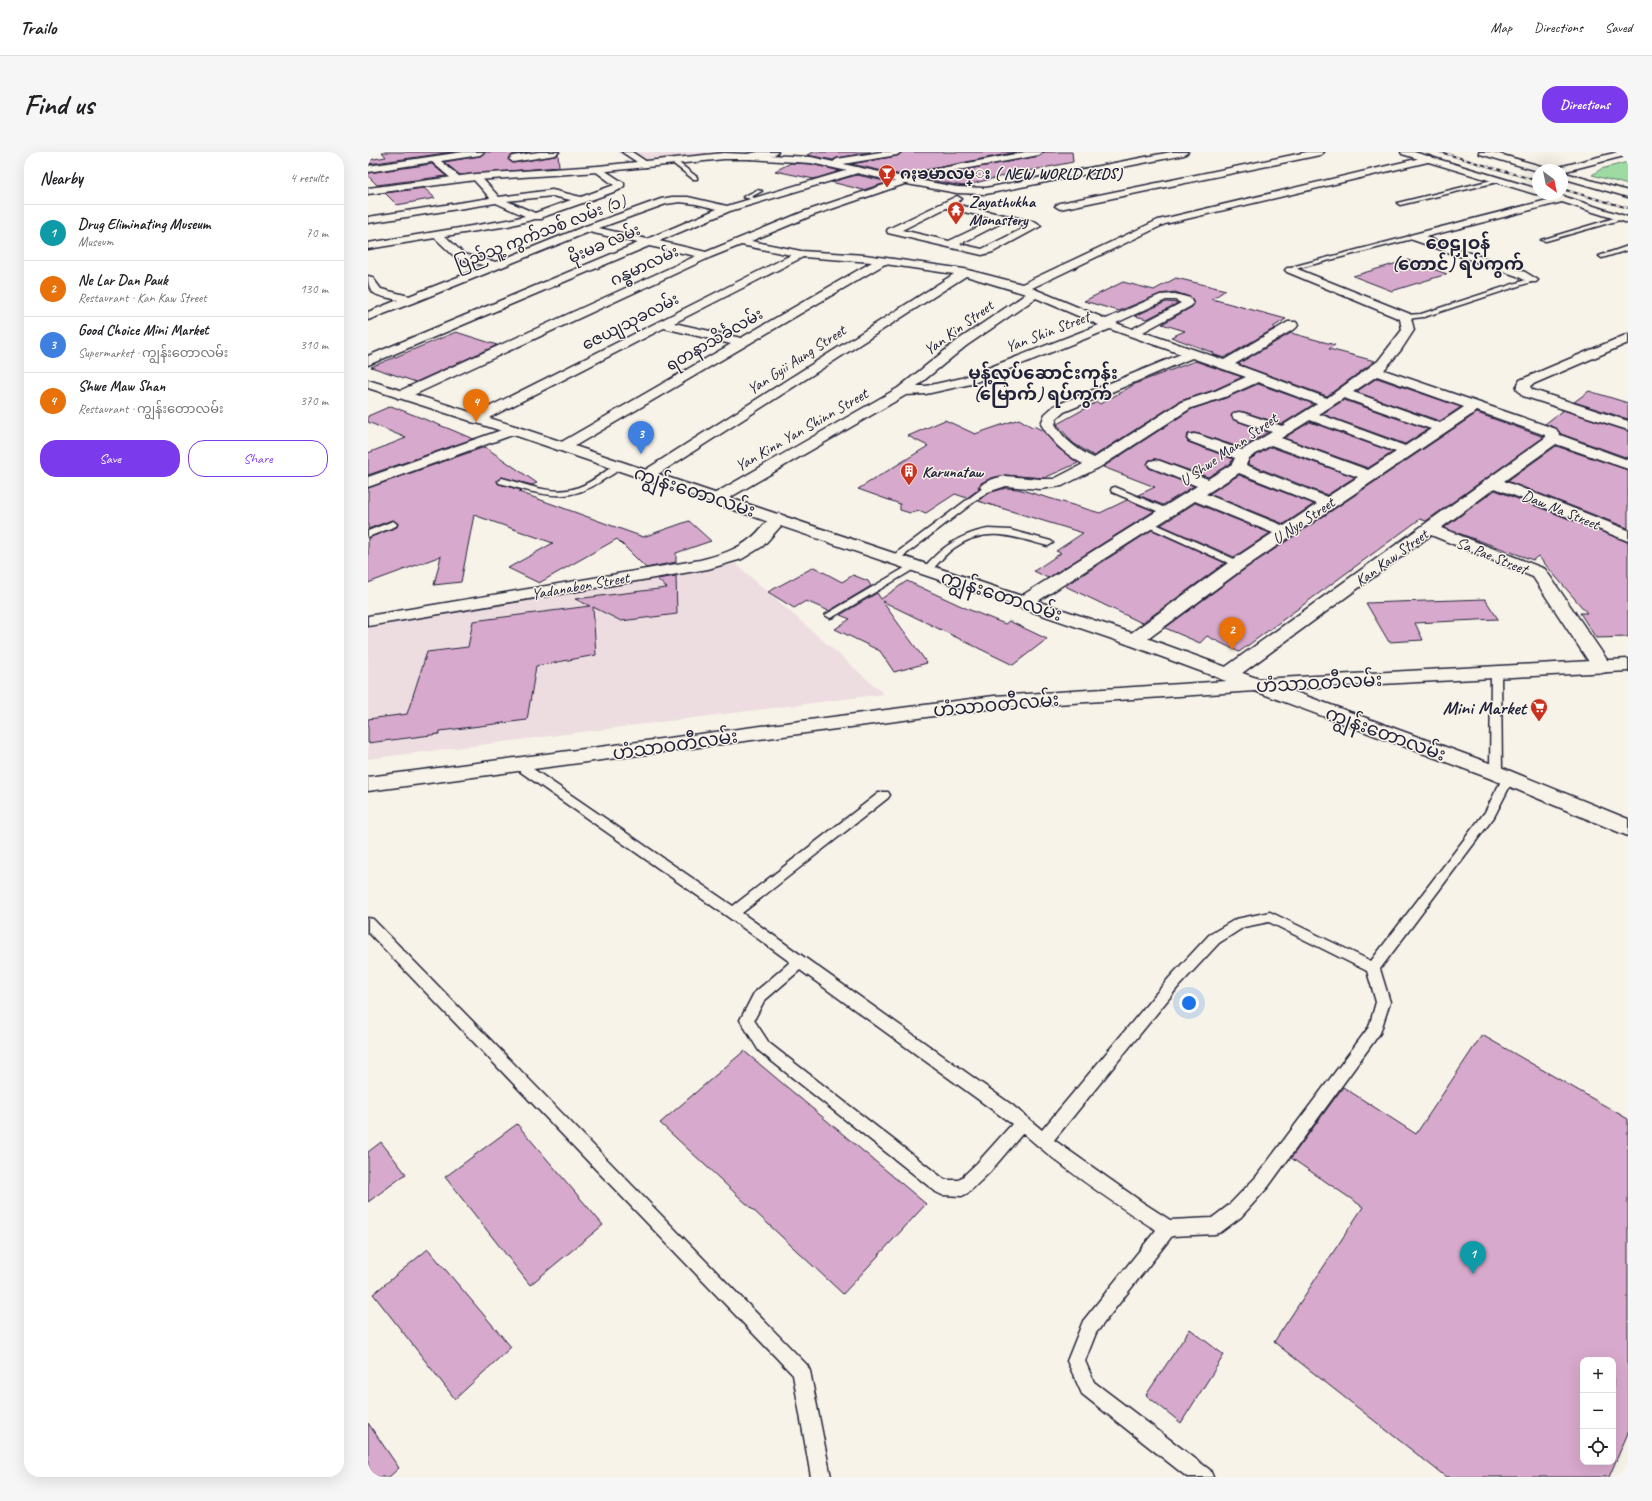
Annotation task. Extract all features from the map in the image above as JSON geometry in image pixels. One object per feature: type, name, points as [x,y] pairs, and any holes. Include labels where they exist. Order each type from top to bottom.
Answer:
[{"type":"street","points":[[368,169],[480,152]]},
{"type":"street","points":[[506,152],[524,173]]},
{"type":"street","points":[[513,159],[555,152]]},
{"type":"street","points":[[626,152],[646,164]]},
{"type":"street","points":[[750,156],[774,152]]},
{"type":"street","points":[[831,164],[897,152]]},
{"type":"street","name":"ဂန္ဓမာလမ်း","points":[[402,395],[738,241],[807,214],[929,173],[1039,152]]},
{"type":"street","points":[[368,191],[476,177],[598,169],[721,154],[811,160],[907,181],[973,191],[986,191],[1184,152]]},
{"type":"street","points":[[1060,206],[1320,152]]},
{"type":"street","points":[[1405,152],[1532,190]]},
{"type":"street","points":[[1483,152],[1532,166]]},
{"type":"street","points":[[1568,167],[1628,152]]},
{"type":"street","points":[[434,159],[457,179]]},
{"type":"street","points":[[1023,288],[1162,222],[1429,159]]},
{"type":"street","points":[[368,246],[508,223],[535,216],[619,186],[619,184],[598,169]]},
{"type":"street","name":"မိုးမခ လမ်း","points":[[368,361],[758,196],[858,170]]},
{"type":"street","points":[[476,177],[497,200],[535,216],[550,220]]},
{"type":"street","points":[[1568,177],[1628,194]]},
{"type":"street","points":[[945,205],[1036,226],[989,250],[982,252],[892,231],[973,191]]},
{"type":"street","points":[[368,220],[535,194],[548,193],[581,200]]},
{"type":"street","name":"ပြည်သူ့ ကွက်သစ် လမ်း (၁)","points":[[368,316],[588,229],[674,199],[682,199],[727,209]]},
{"type":"street","points":[[1414,237],[1559,200]]},
{"type":"street","points":[[1566,200],[1624,219]]},
{"type":"street","points":[[368,208],[375,216],[380,218]]},
{"type":"street","points":[[949,245],[1004,218]]},
{"type":"street","points":[[573,225],[707,255]]},
{"type":"street","points":[[436,234],[460,256],[497,265]]},
{"type":"street","points":[[1414,237],[1521,274],[1532,280]]},
{"type":"street","points":[[738,241],[800,254],[882,260],[964,272],[1023,288],[1108,324],[1226,365],[1328,403]]},
{"type":"street","name":"ဇေယျသုခလမ်း","points":[[476,419],[800,254]]},
{"type":"street","name":"ရတနာသိင်္ခလမ်း","points":[[563,447],[882,260]]},
{"type":"street","points":[[1292,270],[1406,317]]},
{"type":"street","name":"Yan Gyii Aung Street","points":[[647,475],[964,272]]},
{"type":"street","points":[[368,279],[377,291],[411,300]]},
{"type":"street","name":"Yan Kin Street","points":[[903,391],[962,343],[1035,293]]},
{"type":"street","name":"Yan Shin Street","points":[[903,391],[926,390],[966,381],[1108,324],[1164,297],[1175,297],[1186,300],[1187,304],[1133,333]]},
{"type":"street","name":"U Shwe Mann Street","points":[[1024,602],[1194,495],[1241,462],[1270,439],[1328,403],[1375,371],[1397,347],[1408,330],[1406,317]]},
{"type":"street","points":[[662,324],[741,342]]},
{"type":"street","points":[[1226,365],[1292,325]]},
{"type":"street","points":[[1628,338],[1525,383],[1523,388],[1528,393],[1628,426]]},
{"type":"street","points":[[1603,348],[1622,354]]},
{"type":"street","points":[[1095,464],[1077,456],[1065,446],[1052,432],[1048,424],[1050,417],[1059,409],[1191,354]]},
{"type":"street","points":[[1375,371],[1551,432],[1554,438],[1628,465]]},
{"type":"street","points":[[988,487],[1005,481],[1040,484],[1057,483],[1095,464],[1186,405],[1220,394],[1257,377]]},
{"type":"street","name":"ကျွန်းတောလမ်း","points":[[368,384],[718,498],[1134,640],[1502,776],[1628,828]]},
{"type":"street","name":"Yan Kinn Yan Shinn Street","points":[[718,498],[903,391]]},
{"type":"street","points":[[1342,393],[1442,428]]},
{"type":"street","name":"U Nyo Street","points":[[1134,640],[1238,564],[1476,405]]},
{"type":"street","points":[[1308,415],[1406,451]]},
{"type":"street","points":[[1239,416],[1283,431]]},
{"type":"street","points":[[368,482],[513,430]]},
{"type":"street","points":[[1194,438],[1328,503]]},
{"type":"street","name":"Kan Kaw Street","points":[[1227,675],[1554,438]]},
{"type":"street","points":[[1270,439],[1369,476]]},
{"type":"street","points":[[1155,464],[1209,485]]},
{"type":"street","name":"Daw Na Street","points":[[1493,482],[1628,536]]},
{"type":"street","points":[[1194,495],[1285,532]]},
{"type":"street","name":"Yadanabon Street","points":[[368,621],[702,565],[736,555],[757,542],[779,519]]},
{"type":"street","name":"Sa Pae Street","points":[[1430,529],[1539,573],[1602,667]]},
{"type":"street","name":"ဟံသာဝတီလမ်း","points":[[368,784],[994,702],[1258,685],[1628,665]]},
{"type":"lane","points":[[673,161],[695,178]]},
{"type":"lane","points":[[1400,204],[1500,180]]},
{"type":"lane","points":[[1544,240],[1624,219]]},
{"type":"lane","points":[[1292,270],[1305,265],[1414,237]]},
{"type":"lane","points":[[1602,256],[1628,248]]},
{"type":"lane","points":[[1406,317],[1422,316],[1532,280]]},
{"type":"lane","points":[[502,481],[555,494],[570,493],[582,489],[619,466]]},
{"type":"lane","points":[[894,559],[988,487]]},
{"type":"lane","points":[[1115,490],[1167,512]]},
{"type":"lane","points":[[368,534],[393,524]]},
{"type":"lane","points":[[1149,524],[1238,564]]},
{"type":"lane","points":[[830,615],[920,568],[950,547],[975,533],[996,531],[1008,532],[1048,543]]},
{"type":"lane","points":[[1373,968],[1490,814],[1502,776],[1496,672]]},
{"type":"lane","points":[[519,765],[733,913],[1007,1110],[1043,1141],[1136,1208],[1168,1228],[1215,1226],[1234,1211],[1262,1182],[1375,1029],[1383,1002],[1373,968],[1270,917],[1241,923],[1214,939],[1174,982],[1043,1141]]},
{"type":"lane","points":[[733,913],[884,795]]},
{"type":"lane","points":[[368,923],[801,1371],[821,1477]]},
{"type":"lane","points":[[800,962],[760,997],[747,1020],[764,1047],[942,1187],[962,1188],[984,1168],[1022,1123]]},
{"type":"lane","points":[[1168,1228],[1089,1328],[1076,1361],[1088,1388],[1203,1477]]},
{"type":"shaded area","points":[[618,152],[706,152],[709,154],[633,162]]},
{"type":"shaded area","points":[[736,564],[884,694],[368,759],[368,624]]},
{"type":"green space","points":[[1628,162],[1628,185],[1592,175],[1601,169]]},
{"type":"building","points":[[382,152],[453,152],[368,164],[368,160],[386,157]]},
{"type":"building","points":[[485,152],[529,152],[512,155],[508,159],[513,163],[555,156],[558,154],[559,167],[460,175],[444,162],[480,156]]},
{"type":"building","points":[[814,152],[871,152],[833,160],[807,155]]},
{"type":"building","points":[[902,152],[1017,152],[926,170],[906,176],[851,164],[897,156]]},
{"type":"building","points":[[1044,152],[1072,152],[1073,162],[963,186],[923,179],[931,176],[1039,156]]},
{"type":"building","points":[[791,163],[811,164],[840,171],[814,179],[775,171]]},
{"type":"building","points":[[432,164],[446,176],[377,185],[368,176],[368,173]]},
{"type":"building","points":[[857,175],[889,182],[863,190],[831,182]]},
{"type":"building","points":[[424,188],[435,198],[397,205],[385,193]]},
{"type":"building","points":[[1408,260],[1447,274],[1392,291],[1353,276]]},
{"type":"building","points":[[1176,278],[1226,290],[1212,299],[1286,319],[1273,327],[1275,328],[1224,358],[1171,337],[1185,331],[1162,324],[1192,307],[1194,303],[1190,297],[1175,292],[1160,294],[1119,311],[1084,301],[1123,282],[1154,290]]},
{"type":"building","points":[[1166,302],[1178,303],[1147,319],[1135,316]]},
{"type":"building","points":[[456,332],[497,345],[416,382],[371,367]]},
{"type":"building","points":[[1291,333],[1335,345],[1329,349],[1375,361],[1327,396],[1238,364]]},
{"type":"building","points":[[1195,361],[1242,377],[1214,390],[1180,401],[1094,456],[1073,443],[1057,424],[1097,402],[1100,404],[1137,383]]},
{"type":"building","points":[[1377,378],[1461,407],[1440,421],[1356,392]]},
{"type":"building","points":[[1258,384],[1314,404],[1282,424],[1244,412],[1234,412],[1231,415],[1234,420],[1268,432],[1242,448],[1199,434],[1188,434],[1186,439],[1188,442],[1233,459],[1231,463],[1208,477],[1160,460],[1149,460],[1147,465],[1149,468],[1194,486],[1163,505],[1138,495],[1155,487],[1103,467],[1192,409],[1226,398]]},
{"type":"building","points":[[1589,391],[1628,403],[1628,419],[1574,402]]},
{"type":"building","points":[[1344,400],[1428,429],[1405,444],[1322,414]]},
{"type":"building","points":[[391,406],[473,439],[368,475],[368,453],[406,438],[368,422],[368,416]]},
{"type":"building","points":[[1563,410],[1628,431],[1628,458],[1561,434],[1556,428],[1545,424]]},
{"type":"building","points":[[1477,413],[1544,437],[1426,521],[1420,519],[1239,652],[1207,636],[1200,643],[1165,628],[1245,569]]},
{"type":"building","points":[[1019,419],[1032,427],[1034,426],[1043,431],[1058,448],[1078,463],[1044,478],[1005,475],[991,478],[981,483],[978,487],[979,489],[967,498],[955,494],[926,513],[920,511],[910,513],[900,510],[900,504],[858,489],[928,446],[908,436],[945,420],[975,434]]},
{"type":"building","points":[[1310,422],[1393,452],[1368,468],[1284,438]]},
{"type":"building","points":[[1556,446],[1628,470],[1628,528],[1507,481]]},
{"type":"building","points":[[485,447],[537,483],[532,485],[502,477],[497,481],[499,484],[521,490],[519,492],[643,537],[689,521],[711,541],[676,553],[676,562],[646,568],[617,539],[539,583],[508,568],[553,543],[474,515],[461,582],[434,585],[441,556],[368,583],[368,538],[397,527],[398,524],[392,520],[368,529],[368,488]]},
{"type":"building","points":[[1271,447],[1355,477],[1327,495],[1248,464],[1250,459]]},
{"type":"building","points":[[1239,475],[1314,504],[1284,524],[1209,494]]},
{"type":"building","points":[[1006,488],[1018,489],[1100,513],[1127,500],[1154,511],[1048,578],[1034,571],[1061,553],[1056,551],[1083,533],[978,501],[988,493]]},
{"type":"building","points":[[1495,490],[1628,542],[1628,637],[1596,638],[1580,613],[1587,613],[1538,556],[1533,560],[1444,528]]},
{"type":"building","points":[[1195,503],[1270,533],[1234,557],[1161,525]]},
{"type":"building","points":[[1152,530],[1225,563],[1142,623],[1065,586]]},
{"type":"building","points":[[814,567],[842,582],[853,575],[868,581],[871,586],[829,611],[806,601],[794,608],[768,592]]},
{"type":"building","points":[[676,576],[677,614],[621,621],[593,607],[596,655],[536,666],[527,720],[440,731],[439,734],[368,743],[368,719],[407,714],[427,652],[468,647],[473,621],[590,606],[575,599],[667,588],[657,579]]},
{"type":"building","points":[[907,581],[970,610],[1005,624],[1009,621],[1047,639],[1013,665],[882,601],[927,663],[894,672],[880,651],[835,629],[850,619],[840,615],[877,593],[881,599]]},
{"type":"building","points":[[1485,599],[1498,619],[1415,623],[1423,640],[1389,642],[1366,603]]},
{"type":"building","points":[[1482,1035],[1628,1119],[1628,1433],[1616,1461],[1616,1357],[1580,1357],[1580,1465],[1614,1465],[1609,1477],[1446,1477],[1274,1342],[1363,1207],[1291,1158],[1343,1087],[1416,1134]]},
{"type":"building","points":[[744,1051],[926,1204],[843,1294],[660,1123]]},
{"type":"building","points":[[517,1124],[603,1225],[530,1285],[445,1177]]},
{"type":"building","points":[[381,1142],[406,1174],[368,1202],[368,1152]]},
{"type":"building","points":[[428,1249],[511,1347],[455,1399],[373,1294]]},
{"type":"building","points":[[1190,1329],[1224,1355],[1181,1423],[1146,1395]]},
{"type":"building","points":[[368,1423],[399,1468],[389,1477],[368,1477]]},
{"type":"railway","points":[[1440,152],[1532,179]]},
{"type":"railway","points":[[1568,191],[1628,208]]},
{"type":"place","name":"ဂႏၶမာလမ္း ( NEW WORLD KIDS)","points":[[887,188]]},
{"type":"place","name":"Zayathukha Monastery","points":[[956,225]]},
{"type":"place","name":"Shwe Maw Shan","points":[[476,422]]},
{"type":"place","name":"Good Choice Mini Market","points":[[641,454]]},
{"type":"place","name":"Karunataw","points":[[909,486]]},
{"type":"place","name":"Ne Lar Dan Pauk","points":[[1232,650]]},
{"type":"place","name":"Mini Market","points":[[1539,722]]},
{"type":"place","name":"Drug Eliminating Museum","points":[[1473,1274]]},
{"type":"district","name":"ဝေဠုဝန် (တောင်) ရပ်ကွက်","points":[[1458,253]]},
{"type":"district","name":"မုန့်လုပ်ဆောင်းကုန်း (မြောက်) ရပ်ကွက်","points":[[1043,383]]}]
